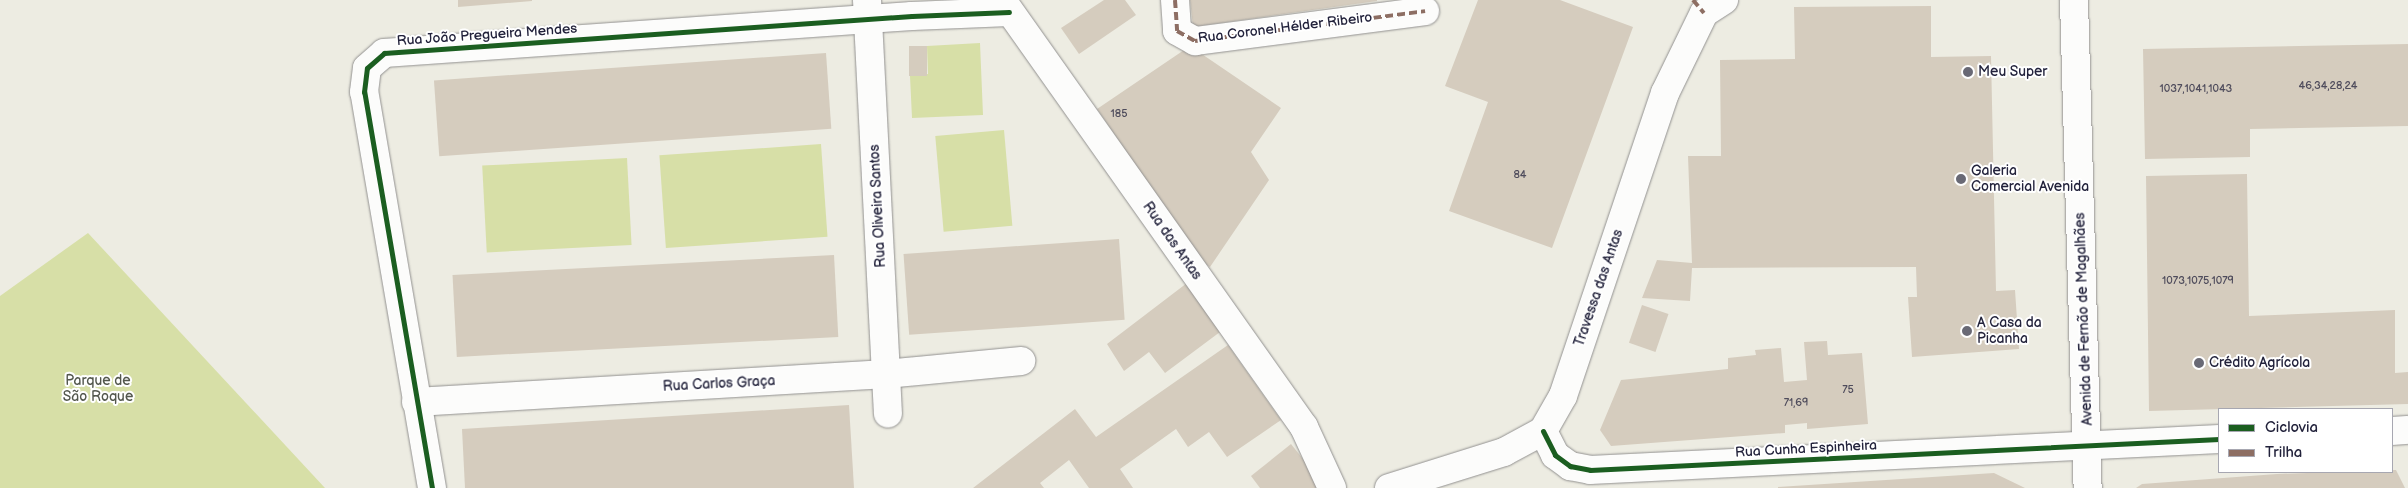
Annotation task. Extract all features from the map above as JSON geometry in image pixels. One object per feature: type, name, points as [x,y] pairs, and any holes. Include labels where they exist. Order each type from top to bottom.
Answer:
[{"type":"street","name":"Rua Coronel Hélder Ribeiro","points":[[1175,0],[1176,31],[1195,41],[1425,11]]},
{"type":"street","name":"Avenida de Fernão de Magalhães","points":[[2074,0],[2088,488]]},
{"type":"street","name":"Travessa das Antas","points":[[1543,431],[1563,396],[1665,93],[1707,4]]},
{"type":"street","name":"Rua João Pregueira Mendes","points":[[432,488],[364,92],[367,68],[384,54],[867,10],[1006,6]]},
{"type":"street","name":"Rua das Antas","points":[[1006,6],[1304,427],[1332,488]]},
{"type":"street","name":"Rua Oliveira Santos","points":[[867,10],[888,413]]},
{"type":"street","name":"Rua Carlos Graça","points":[[416,402],[886,374],[1021,362]]},
{"type":"street","points":[[2393,431],[2408,430]]},
{"type":"street","name":"Rua Cunha Espinheira","points":[[1543,431],[1555,455],[1570,466],[1590,470],[2218,439]]},
{"type":"street","points":[[1389,488],[1504,452],[1543,431]]},
{"type":"green space","points":[[980,43],[983,115],[912,118],[910,76],[928,74],[927,46]]},
{"type":"green space","points":[[1004,130],[1012,226],[944,232],[935,136]]},
{"type":"green space","points":[[821,144],[827,237],[666,248],[659,155]]},
{"type":"green space","points":[[627,158],[632,245],[487,252],[482,166]]},
{"type":"green space","name":"Parque de São Roque","points":[[88,233],[325,488],[0,488],[0,296]]},
{"type":"building","points":[[458,0],[532,0],[532,1],[458,7]]},
{"type":"building","points":[[1104,0],[1125,0],[1136,15],[1079,54],[1061,28]]},
{"type":"building","points":[[1190,0],[1377,0],[1377,1],[1193,27]]},
{"type":"building","points":[[1478,0],[1560,0],[1633,27],[1552,248],[1449,211],[1488,102],[1445,86]]},
{"type":"building","points":[[1931,6],[1931,57],[1991,56],[1996,291],[2015,290],[2019,349],[1912,357],[1908,297],[1917,297],[1916,267],[1692,268],[1690,301],[1642,298],[1657,260],[1692,263],[1688,156],[1721,156],[1720,60],[1795,59],[1794,7]]},
{"type":"building","points":[[2408,44],[2408,126],[2250,129],[2250,157],[2145,159],[2143,49]]},
{"type":"building","points":[[909,46],[927,46],[927,76],[909,76]]},
{"type":"building","points":[[1190,46],[1281,108],[1251,152],[1269,180],[1210,267],[1201,261],[1097,109]]},
{"type":"building","points":[[826,53],[831,129],[439,156],[434,80]]},
{"type":"building","points":[[2247,174],[2249,316],[2395,310],[2395,373],[2408,372],[2408,404],[2149,411],[2146,176]]},
{"type":"building","points":[[1119,239],[1125,320],[909,335],[904,254]]},
{"type":"building","points":[[834,255],[838,337],[457,357],[453,275]]},
{"type":"building","points":[[1187,283],[1220,332],[1165,373],[1149,352],[1124,371],[1107,344]]},
{"type":"building","points":[[1642,305],[1668,314],[1655,352],[1629,343]]},
{"type":"building","points":[[1827,341],[1828,355],[1862,353],[1868,424],[1807,429],[1807,423],[1785,425],[1785,433],[1611,446],[1600,430],[1621,380],[1728,369],[1728,358],[1756,355],[1755,350],[1781,348],[1784,382],[1807,380],[1804,342]]},
{"type":"building","points":[[1228,345],[1281,420],[1227,457],[1209,432],[1188,447],[1176,429],[1120,469],[1133,488],[1089,488],[1069,460],[1040,483],[1044,488],[973,488],[1075,409],[1096,437]]},
{"type":"building","points":[[849,405],[854,488],[465,488],[462,429]]},
{"type":"building","points":[[1291,444],[1326,488],[1260,488],[1251,476]]},
{"type":"building","points":[[2393,470],[2396,470],[2405,488],[2136,488],[2142,484],[2277,474],[2393,473]]},
{"type":"building","points":[[1994,473],[2025,488],[1778,488],[1778,487]]},
{"type":"marked path","points":[[1175,0],[1177,31],[1195,41],[1425,11]]},
{"type":"marked path","points":[[1693,0],[1704,13]]},
{"type":"cycle path","points":[[432,488],[364,92],[367,68],[384,53],[912,16],[1009,12]]},
{"type":"cycle path","points":[[1543,431],[1555,455],[1570,466],[1590,470],[2218,439]]},
{"type":"place","name":"Meu Super","points":[[1968,72]]},
{"type":"place","name":"Galeria Comercial Avenida","points":[[1961,179]]},
{"type":"place","name":"A Casa da Picanha","points":[[1967,331]]},
{"type":"place","name":"Crédito Agrícola","points":[[2199,363]]}]
